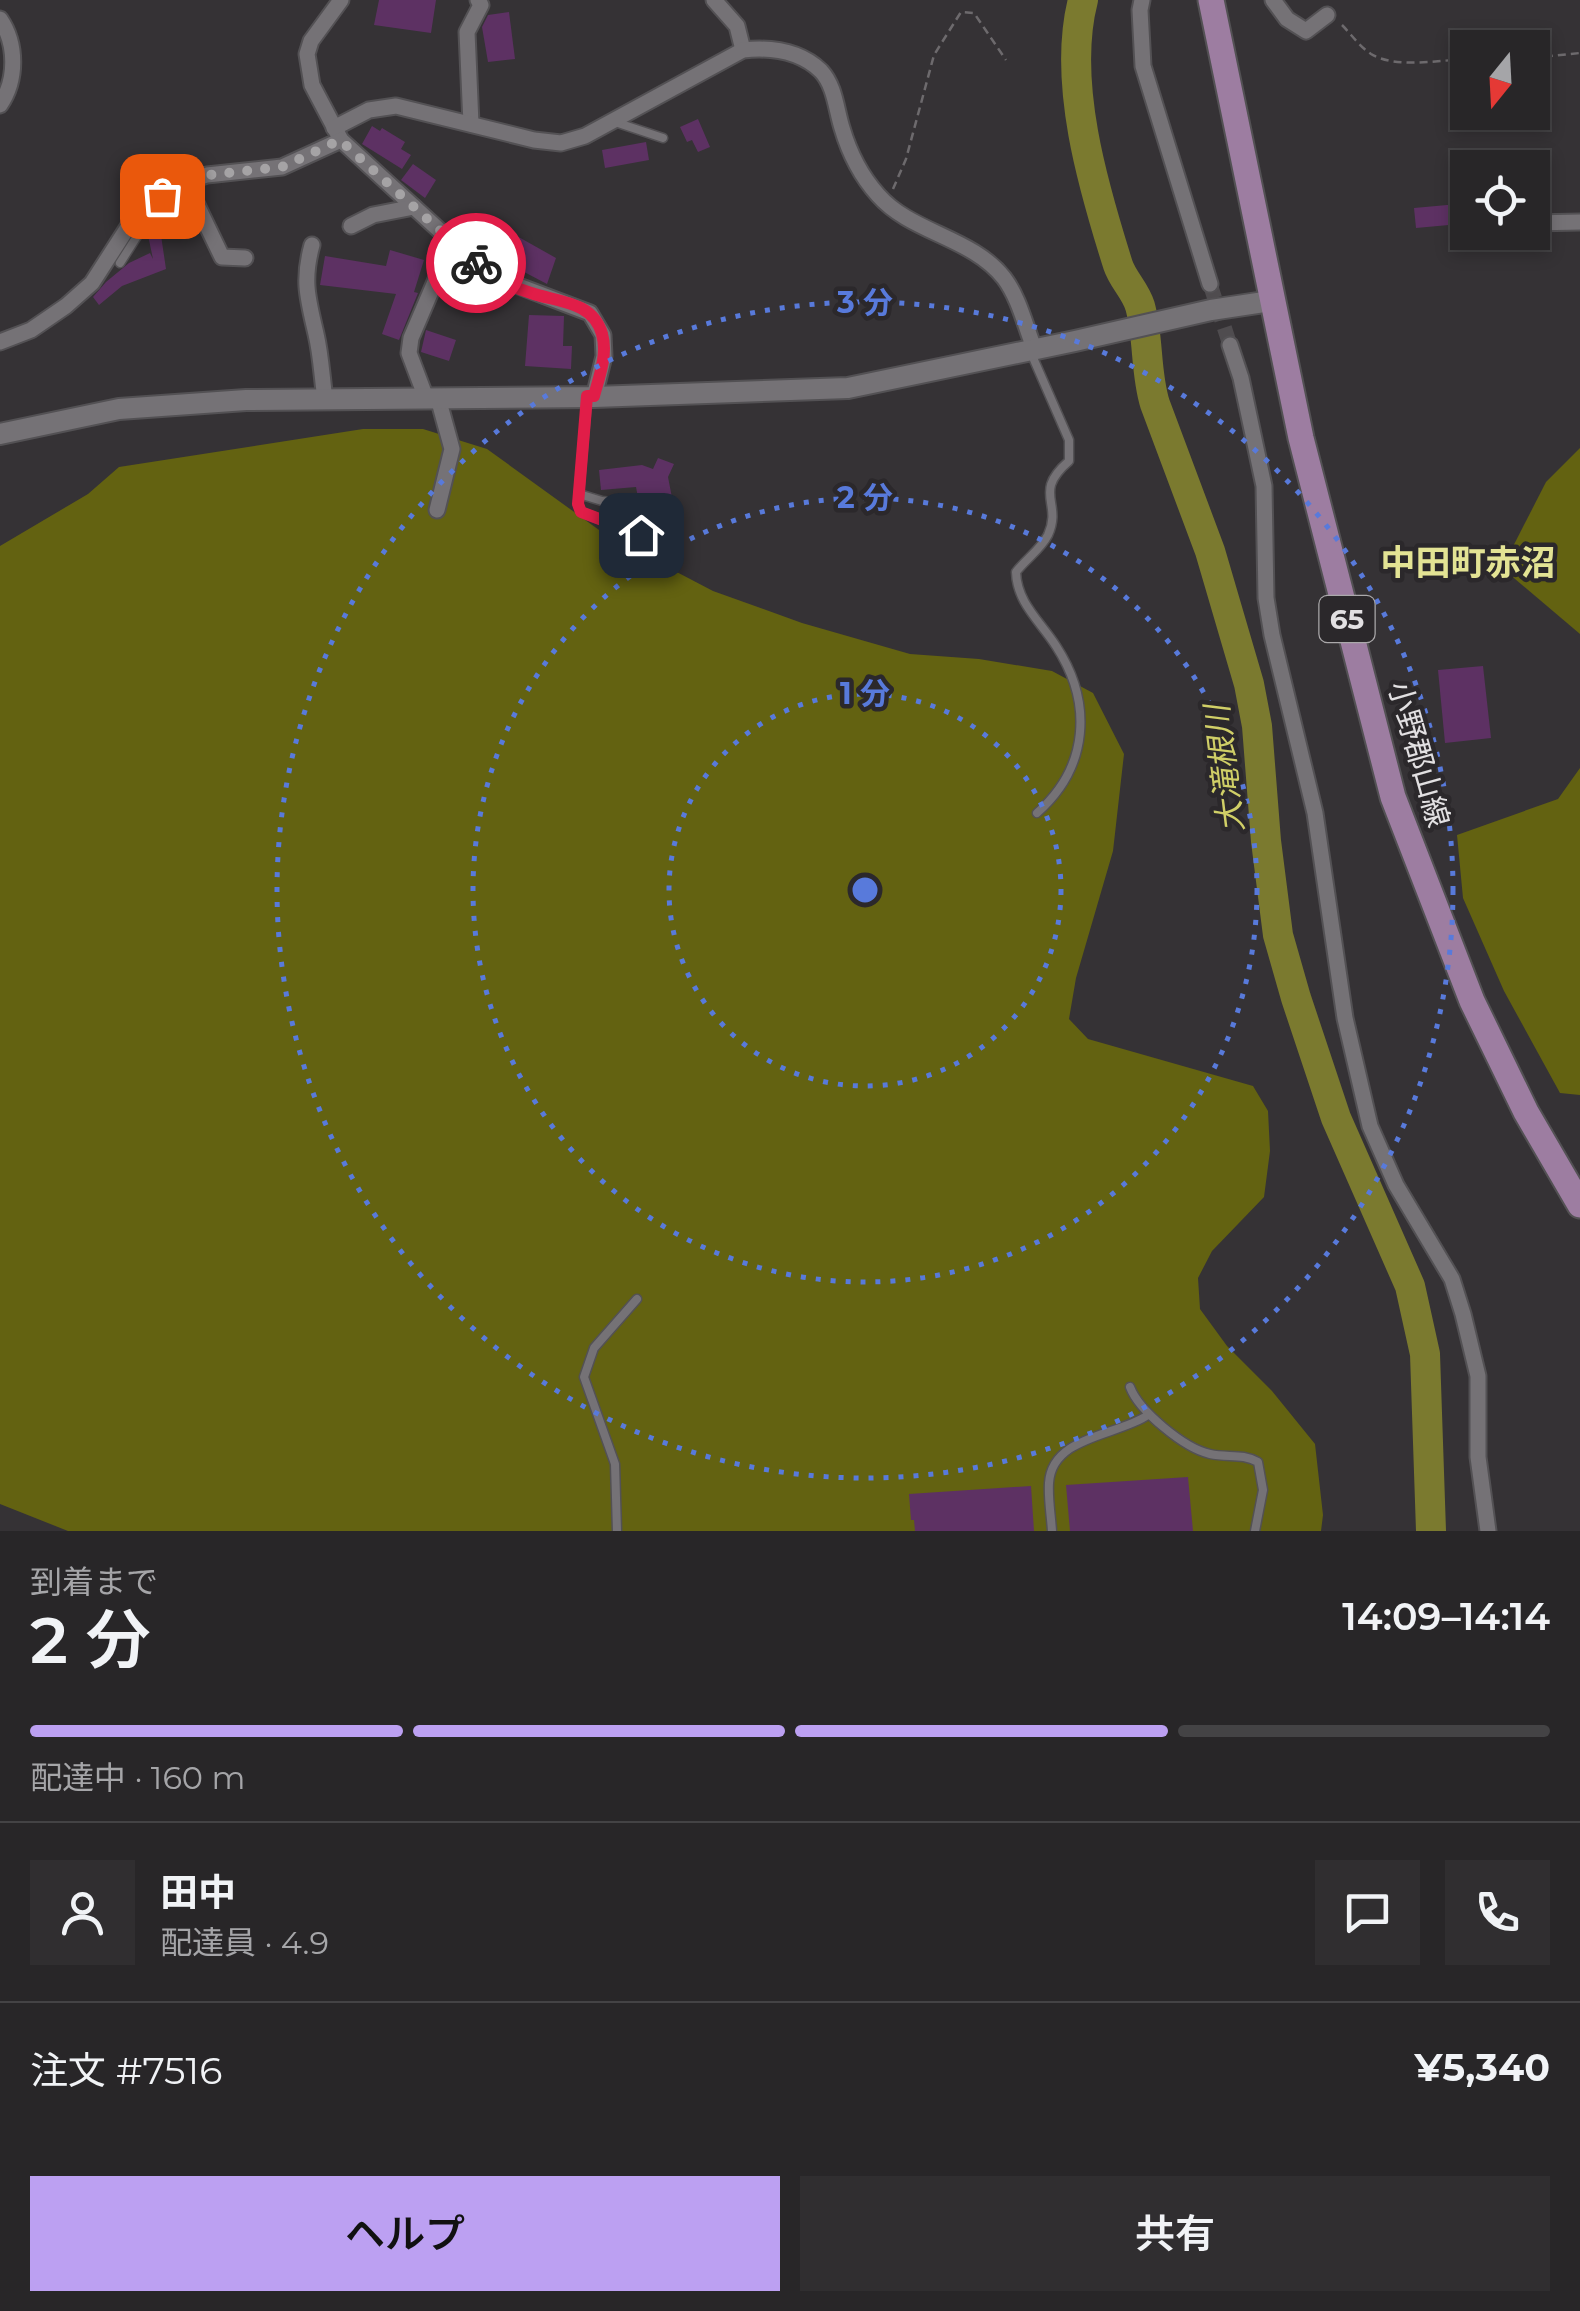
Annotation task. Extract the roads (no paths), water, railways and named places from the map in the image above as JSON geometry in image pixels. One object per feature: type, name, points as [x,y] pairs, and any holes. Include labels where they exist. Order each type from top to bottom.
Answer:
[{"type":"main road","name":"小野郡山線","points":[[1211,0],[1300,438],[1393,797],[1472,1001],[1526,1112],[1580,1205]]},
{"type":"street","points":[[342,0],[311,41],[308,54],[312,85],[337,134],[487,274],[590,313],[603,336],[604,356],[591,396]]},
{"type":"street","points":[[470,124],[466,32],[481,6],[478,0]]},
{"type":"street","points":[[714,0],[737,26],[743,50]]},
{"type":"street","points":[[1142,0],[1143,66],[1210,284]]},
{"type":"street","points":[[1273,0],[1294,26],[1306,31],[1327,15]]},
{"type":"street","points":[[0,19],[10,37],[13,73],[0,105]]},
{"type":"street","points":[[0,342],[31,330],[92,283],[139,210],[186,182],[208,175],[282,167],[369,110],[384,107],[422,111],[534,140],[561,143],[585,136],[743,50],[763,48],[784,50],[820,72],[830,84],[842,130],[860,172],[896,211],[966,248],[996,270],[1018,304],[1031,349]]},
{"type":"street","points":[[186,182],[222,257],[245,258]]},
{"type":"street","points":[[352,226],[373,215],[414,207]]},
{"type":"street","points":[[1550,223],[1580,222]]},
{"type":"street","points":[[437,510],[452,449],[409,353],[411,338],[452,242]]},
{"type":"street","points":[[312,245],[306,265],[306,300],[317,336],[325,399]]},
{"type":"street","points":[[0,434],[119,409],[246,400],[848,388],[1211,310],[1271,301]]},
{"type":"street","points":[[1230,345],[1264,486],[1266,598],[1314,814],[1344,1018],[1375,1137],[1396,1186],[1452,1279],[1463,1314],[1478,1376],[1478,1457],[1488,1531]]},
{"type":"lane","points":[[614,121],[663,138]]},
{"type":"lane","points":[[120,263],[141,230],[134,216]]},
{"type":"lane","points":[[1031,349],[1069,440],[1069,461],[1056,472],[1048,488],[1052,523],[1048,534],[1016,572],[1016,585],[1024,603],[1064,659],[1078,706],[1079,733],[1077,758],[1067,782],[1037,813]]},
{"type":"lane","points":[[591,396],[579,494],[581,512],[641,535],[644,541]]},
{"type":"lane","points":[[579,494],[602,502],[632,504]]},
{"type":"lane","points":[[617,1531],[615,1464],[584,1377],[594,1348],[637,1299]]},
{"type":"lane","points":[[1130,1387],[1148,1415],[1199,1450],[1227,1456],[1238,1454],[1258,1462],[1263,1490],[1255,1531]]},
{"type":"lane","points":[[1052,1531],[1052,1469],[1072,1445],[1116,1431],[1148,1415]]},
{"type":"waterway","name":"大滝根川","points":[[1083,0],[1076,64],[1090,168],[1118,265],[1140,306],[1155,404],[1210,551],[1249,684],[1257,726],[1278,935],[1336,1118],[1410,1286],[1425,1354],[1431,1531]]},
{"type":"tunnel","points":[[1210,284],[1230,345]]},
{"type":"district","name":"中田町赤沼","points":[[1468,562]]}]
